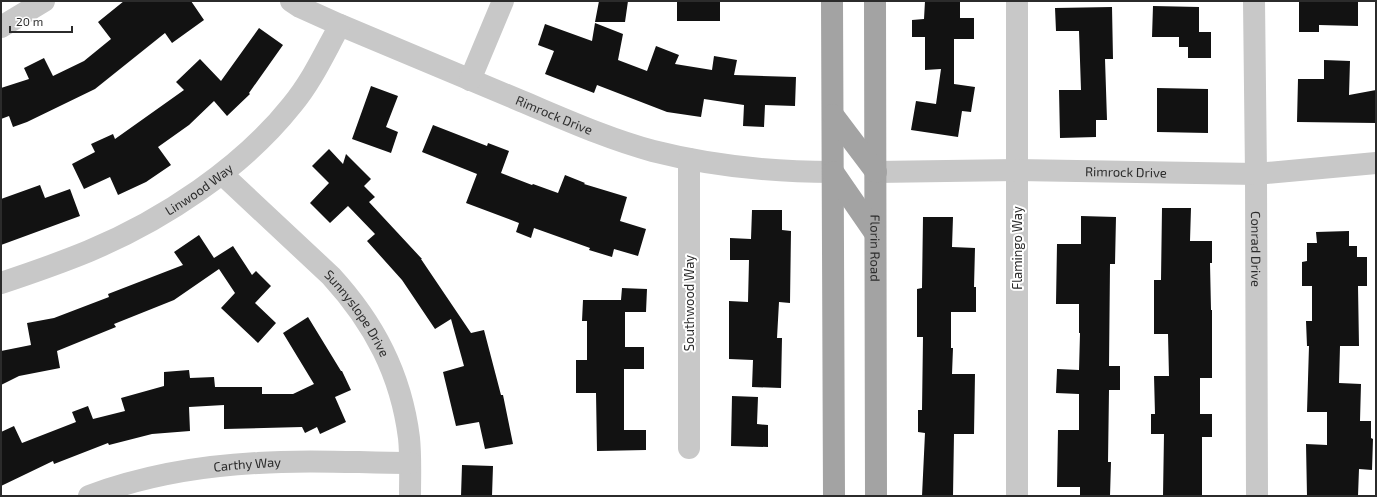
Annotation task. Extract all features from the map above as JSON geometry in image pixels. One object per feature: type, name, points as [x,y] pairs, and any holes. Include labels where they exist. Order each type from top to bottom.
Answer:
[{"type":"main road","points":[[832,1],[834,496]]},
{"type":"main road","name":"Florin Road","points":[[875,1],[876,172],[874,233],[876,496]]},
{"type":"main road","points":[[833,115],[876,172]]},
{"type":"main road","points":[[833,172],[874,233]]},
{"type":"street","points":[[1,27],[44,1]]},
{"type":"street","name":"Rimrock Drive","points":[[291,1],[300,7],[340,25],[590,130],[652,151],[738,167],[806,172],[833,172]]},
{"type":"street","points":[[470,80],[503,1]]},
{"type":"street","name":"Flamingo Way","points":[[1017,1],[1017,496]]},
{"type":"street","name":"Conrad Drive","points":[[1254,1],[1257,496]]},
{"type":"street","name":"Linwood Way","points":[[1,283],[48,268],[133,230],[173,207],[222,174],[259,142],[292,106],[319,64],[340,25]]},
{"type":"street","name":"Southwood Way","points":[[689,159],[689,448]]},
{"type":"street","name":"Rimrock Drive","points":[[876,172],[1017,170],[1256,174],[1376,163]]},
{"type":"street","name":"Sunnyslope Drive","points":[[222,174],[331,276],[346,293],[373,330],[384,351],[400,394],[409,439],[410,496]]},
{"type":"street","name":"Carthy Way","points":[[89,496],[139,480],[198,468],[258,462],[410,463]]},
{"type":"building","points":[[124,1],[191,1],[204,20],[172,43],[165,33],[95,89],[27,122],[13,127],[9,116],[1,119],[1,88],[29,79],[24,68],[44,58],[53,76],[84,61],[111,39],[98,22]]},
{"type":"building","points":[[599,1],[628,1],[625,22],[595,22]]},
{"type":"building","points":[[677,1],[720,1],[720,21],[677,21]]},
{"type":"building","points":[[925,1],[960,1],[960,18],[974,18],[974,39],[954,39],[954,84],[975,87],[971,112],[962,111],[958,137],[911,130],[916,101],[936,104],[941,69],[925,70],[925,37],[912,37],[912,20],[924,19]]},
{"type":"building","points":[[1299,1],[1358,1],[1358,26],[1319,25],[1319,32],[1299,32]]},
{"type":"building","points":[[1153,6],[1199,7],[1199,32],[1211,32],[1211,58],[1188,58],[1188,47],[1179,47],[1179,37],[1152,37]]},
{"type":"building","points":[[1112,7],[1113,59],[1105,59],[1107,120],[1096,120],[1096,137],[1060,138],[1059,90],[1081,90],[1079,31],[1056,31],[1055,8]]},
{"type":"building","points":[[595,23],[623,34],[618,60],[647,71],[656,46],[679,55],[675,64],[712,70],[714,56],[737,60],[734,75],[796,77],[795,106],[765,105],[764,127],[743,126],[744,105],[704,99],[701,117],[667,112],[597,85],[594,93],[545,74],[554,51],[538,45],[545,24],[592,41]]},
{"type":"building","points":[[259,28],[283,45],[249,93],[250,94],[227,116],[214,101],[189,125],[158,147],[171,165],[146,182],[118,195],[110,177],[84,189],[72,164],[95,152],[91,144],[113,134],[115,139],[184,90],[176,82],[200,59],[221,81]]},
{"type":"building","points":[[1324,60],[1350,61],[1349,95],[1376,90],[1376,123],[1297,122],[1298,79],[1324,79]]},
{"type":"building","points":[[371,86],[398,96],[386,127],[398,132],[391,153],[352,139]]},
{"type":"building","points":[[1157,88],[1208,89],[1208,133],[1157,132]]},
{"type":"building","points":[[433,125],[487,146],[488,143],[509,151],[501,173],[532,185],[533,184],[558,193],[565,175],[585,183],[584,184],[627,197],[620,221],[646,229],[638,256],[614,249],[612,257],[589,250],[590,248],[534,228],[531,238],[516,232],[519,223],[466,203],[477,174],[422,152]]},
{"type":"building","points":[[329,149],[343,164],[346,154],[371,179],[364,186],[375,197],[369,202],[422,259],[471,333],[484,330],[501,395],[503,395],[513,444],[485,449],[479,422],[456,426],[443,372],[464,366],[451,319],[435,329],[402,280],[367,241],[375,234],[348,206],[330,223],[310,203],[329,183],[312,166]]},
{"type":"building","points":[[40,185],[45,198],[70,189],[80,216],[1,245],[1,199]]},
{"type":"building","points":[[1162,208],[1191,208],[1190,241],[1212,241],[1212,263],[1210,263],[1212,378],[1200,378],[1200,414],[1212,414],[1212,437],[1202,437],[1202,496],[1163,496],[1164,434],[1151,434],[1151,414],[1155,414],[1154,376],[1169,376],[1168,334],[1154,334],[1154,280],[1161,280]]},
{"type":"building","points":[[752,210],[782,210],[782,230],[791,231],[790,303],[779,302],[777,338],[782,338],[781,388],[752,387],[753,360],[729,359],[729,301],[748,302],[749,260],[730,260],[730,238],[751,239]]},
{"type":"building","points":[[1081,216],[1116,217],[1115,264],[1110,264],[1109,366],[1120,366],[1120,390],[1109,390],[1108,462],[1111,462],[1110,496],[1080,496],[1080,487],[1057,487],[1058,430],[1079,430],[1079,394],[1056,393],[1057,369],[1079,370],[1080,333],[1079,304],[1056,304],[1057,244],[1081,244]]},
{"type":"building","points":[[923,217],[953,217],[952,247],[975,248],[974,287],[976,287],[976,312],[951,312],[951,348],[953,348],[952,374],[975,374],[974,434],[954,434],[953,496],[922,496],[925,433],[918,432],[918,410],[922,410],[923,337],[917,337],[917,289],[922,288]]},
{"type":"building","points":[[1349,231],[1349,246],[1357,246],[1357,257],[1367,257],[1367,286],[1358,286],[1359,346],[1340,346],[1339,383],[1361,384],[1360,421],[1371,421],[1371,438],[1373,439],[1372,470],[1359,469],[1358,496],[1307,496],[1306,444],[1327,445],[1327,412],[1307,412],[1309,346],[1307,346],[1306,321],[1312,321],[1312,286],[1302,286],[1302,262],[1307,261],[1307,243],[1317,243],[1316,232]]},
{"type":"building","points":[[199,235],[214,258],[233,246],[252,275],[256,271],[271,286],[255,303],[276,323],[258,343],[221,308],[235,293],[219,269],[174,300],[114,324],[116,327],[57,351],[60,368],[19,376],[1,385],[1,351],[31,345],[27,323],[54,318],[109,297],[108,294],[183,265],[174,252]]},
{"type":"building","points":[[622,288],[647,289],[646,312],[625,312],[625,347],[644,347],[644,369],[624,369],[624,430],[646,430],[646,450],[597,451],[596,393],[576,393],[576,360],[587,360],[587,321],[582,321],[583,300],[621,300]]},
{"type":"building","points":[[308,317],[342,371],[351,390],[335,397],[346,422],[320,434],[317,427],[305,433],[302,427],[224,429],[224,405],[189,407],[190,431],[152,434],[109,445],[108,443],[54,464],[53,461],[1,486],[1,432],[14,426],[22,443],[76,422],[72,412],[88,406],[93,419],[125,411],[121,398],[164,386],[164,372],[189,370],[190,378],[214,377],[215,387],[262,387],[262,394],[293,394],[314,384],[283,333]]},
{"type":"building","points":[[732,396],[758,397],[757,424],[768,425],[768,447],[731,446]]},
{"type":"building","points":[[462,465],[493,466],[492,496],[461,496]]}]
